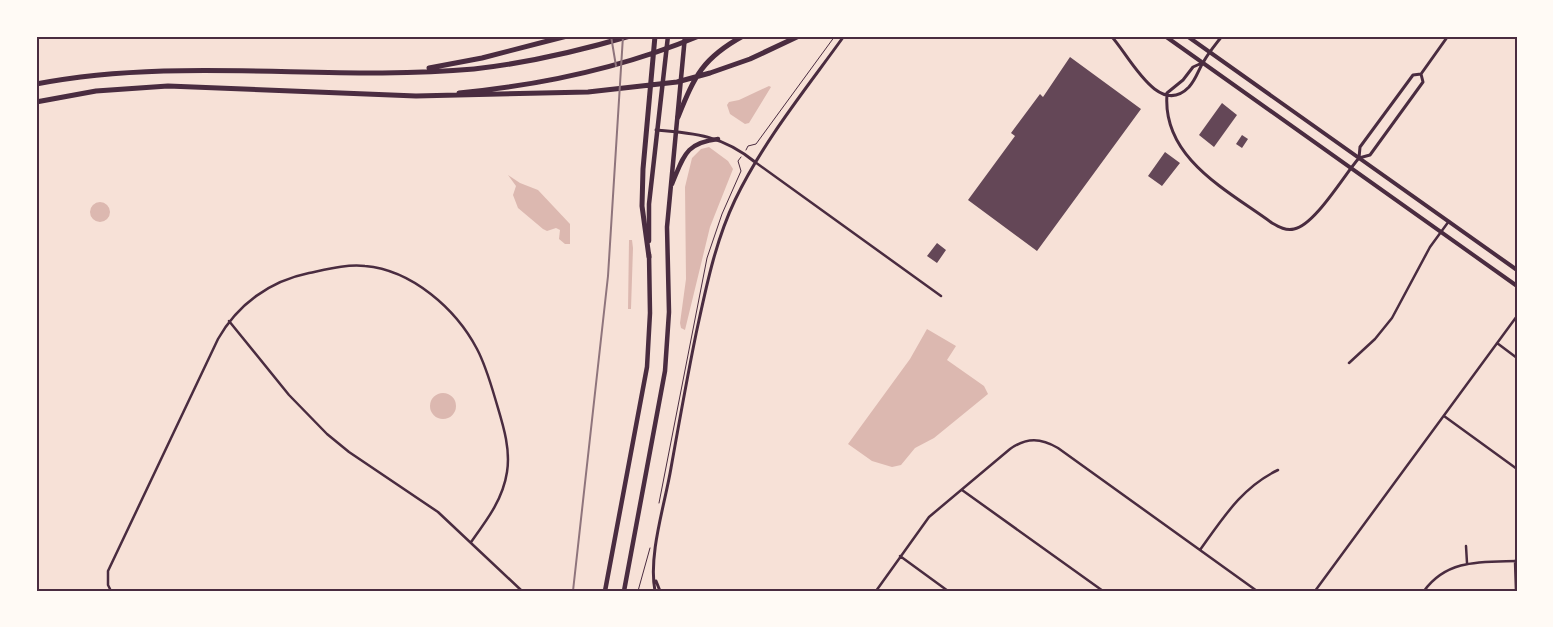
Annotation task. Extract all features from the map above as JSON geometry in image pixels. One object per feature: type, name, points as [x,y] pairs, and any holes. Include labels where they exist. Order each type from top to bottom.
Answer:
[{"type":"highway","points":[[412,71],[482,58],[567,36]]},
{"type":"highway","points":[[36,84],[87,75],[171,69],[412,71],[504,65],[592,47],[630,36]]},
{"type":"highway","points":[[649,257],[642,206],[655,36]]},
{"type":"highway","points":[[605,591],[647,367],[650,313],[649,204],[668,36]]},
{"type":"highway","points":[[624,591],[665,371],[669,339],[667,227],[686,36]]},
{"type":"highway","points":[[416,96],[539,84],[590,72],[677,45],[699,36]]},
{"type":"highway","points":[[678,117],[702,68],[717,52],[743,36]]},
{"type":"highway","points":[[36,102],[96,91],[168,86],[416,96],[588,92],[677,82],[750,59],[799,36]]},
{"type":"highway","points":[[671,187],[690,147],[704,141],[718,139]]},
{"type":"main road","points":[[1165,36],[1517,286]]},
{"type":"main road","points":[[1187,36],[1517,270]]},
{"type":"street","points":[[655,591],[654,567],[658,542],[710,269],[726,222],[755,162],[773,133],[844,36]]},
{"type":"street","points":[[1111,36],[1149,87],[1158,93],[1175,95],[1188,88],[1200,72],[1202,63],[1222,36]]},
{"type":"street","points":[[1202,63],[1193,67],[1183,80],[1167,94],[1166,109],[1172,134],[1193,163],[1272,223],[1286,230],[1296,229],[1313,217],[1359,158],[1370,155],[1423,82],[1422,74],[1448,36]]},
{"type":"street","points":[[1359,158],[1360,147],[1413,76],[1422,74]]},
{"type":"street","points":[[656,130],[718,139],[744,153],[941,296]]},
{"type":"street","points":[[1349,363],[1375,339],[1392,318],[1430,247],[1449,221]]},
{"type":"street","points":[[111,591],[108,584],[108,571],[218,339],[229,321],[244,304],[271,286],[300,274],[347,266],[367,266],[396,273],[424,289],[465,331],[476,347],[487,373],[506,438],[507,472],[497,504],[471,542]]},
{"type":"street","points":[[1315,591],[1517,316]]},
{"type":"street","points":[[229,321],[295,402],[328,434],[349,452],[417,495],[471,542],[522,591]]},
{"type":"street","points":[[1497,343],[1517,358]]},
{"type":"street","points":[[1444,416],[1517,469]]},
{"type":"street","points":[[876,591],[929,517],[1010,449],[1024,441],[1042,440],[1058,448],[1257,591]]},
{"type":"street","points":[[1200,550],[1239,496],[1264,476],[1278,470]]},
{"type":"street","points":[[962,490],[1103,591]]},
{"type":"street","points":[[1466,546],[1467,563]]},
{"type":"street","points":[[900,556],[948,591]]},
{"type":"street","points":[[1424,591],[1442,573],[1467,563],[1516,561],[1516,591]]},
{"type":"street","points":[[655,580],[660,591]]},
{"type":"path","points":[[657,511],[704,267],[722,214],[741,171],[738,161],[748,146],[756,144],[834,36]]},
{"type":"path","points":[[638,591],[650,548]]},
{"type":"shaded area","points":[[769,86],[771,87],[749,123],[745,124],[730,114],[727,105],[729,102],[739,100]]},
{"type":"shaded area","points":[[709,147],[728,161],[733,169],[710,227],[685,330],[681,328],[680,323],[686,279],[685,187],[692,158],[701,149]]},
{"type":"shaded area","points":[[508,175],[520,183],[538,190],[570,224],[570,244],[565,244],[559,239],[560,230],[556,228],[547,231],[543,229],[518,208],[513,195],[516,186]]},
{"type":"shaded area","points":[[100,202],[107,205],[110,212],[107,219],[100,222],[93,219],[90,212],[93,205]]},
{"type":"shaded area","points":[[629,240],[632,240],[633,248],[631,309],[628,309]]},
{"type":"shaded area","points":[[927,329],[956,346],[947,360],[984,386],[988,394],[934,438],[915,448],[901,465],[892,467],[872,461],[848,444],[910,359]]},
{"type":"shaded area","points":[[443,393],[452,397],[456,406],[452,415],[443,419],[434,415],[430,406],[434,397]]},
{"type":"building","points":[[1070,57],[1141,109],[1037,251],[968,200],[1015,136],[1011,133],[1040,94],[1043,97]]},
{"type":"building","points":[[1222,103],[1237,115],[1214,147],[1199,135]]},
{"type":"building","points":[[1242,135],[1248,139],[1242,148],[1236,144]]},
{"type":"building","points":[[1165,152],[1180,163],[1162,186],[1148,176]]},
{"type":"building","points":[[937,243],[946,250],[937,263],[927,256]]},
{"type":"railway","points":[[611,36],[616,66]]},
{"type":"railway","points":[[573,591],[608,276],[623,36]]}]
